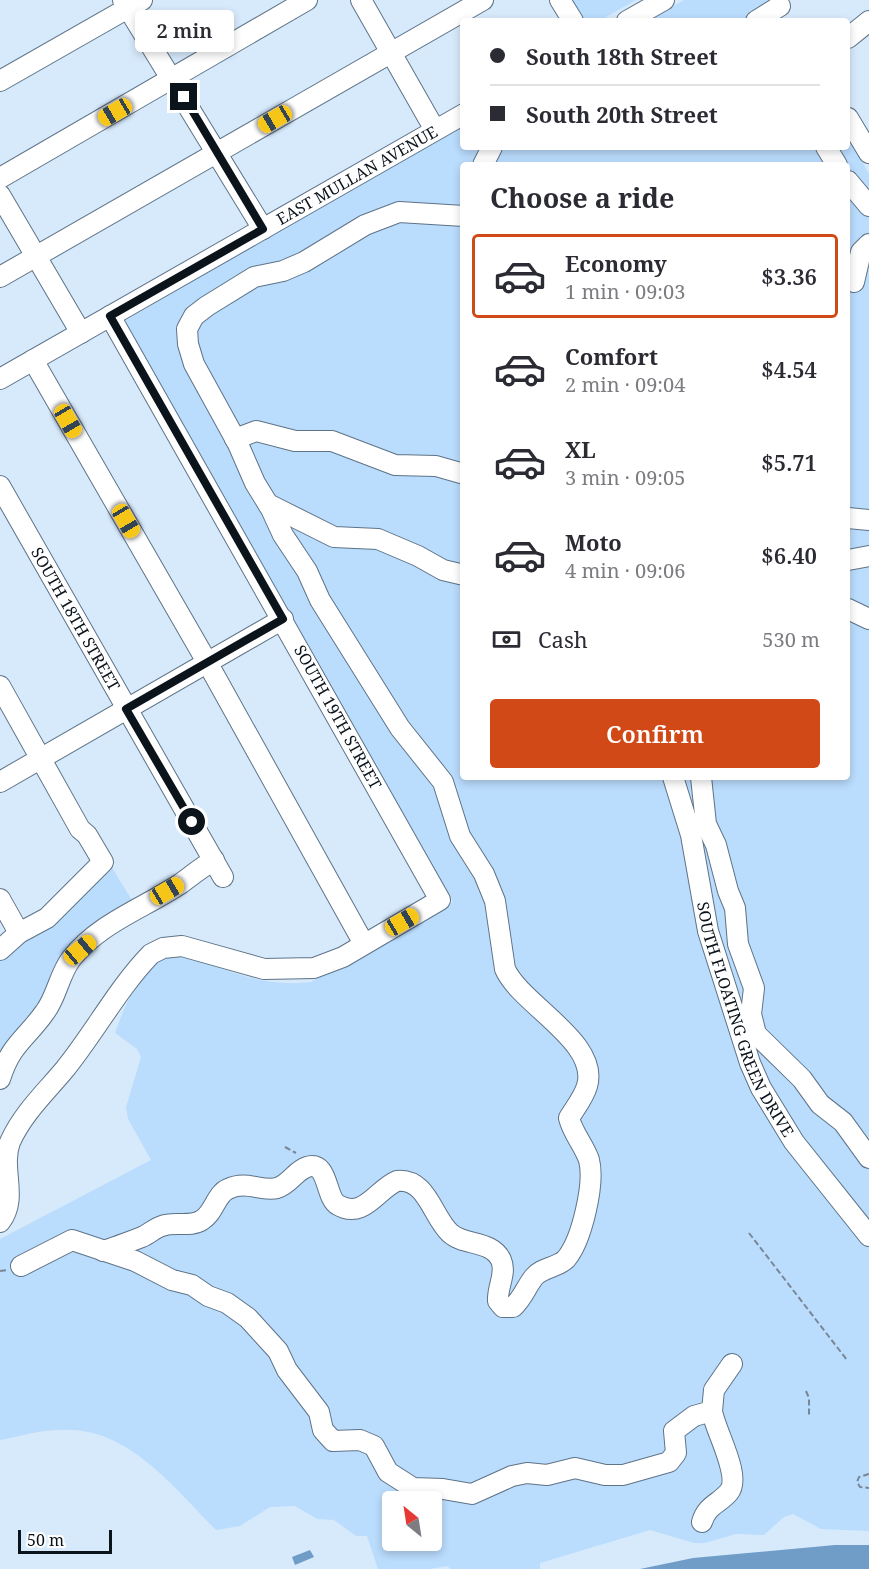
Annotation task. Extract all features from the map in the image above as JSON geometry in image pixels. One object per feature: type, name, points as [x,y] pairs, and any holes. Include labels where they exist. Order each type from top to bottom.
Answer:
[{"type":"street","points":[[0,178],[308,0]]},
{"type":"street","points":[[361,0],[435,130]]},
{"type":"street","points":[[0,277],[483,0]]},
{"type":"street","points":[[560,0],[571,18]]},
{"type":"street","points":[[632,18],[664,0]]},
{"type":"street","points":[[0,81],[131,3],[172,78],[263,229]]},
{"type":"street","points":[[762,18],[782,9]]},
{"type":"street","points":[[850,36],[869,21]]},
{"type":"street","name":"EAST MULLAN AVENUE","points":[[0,379],[460,116]]},
{"type":"street","points":[[850,121],[867,146]]},
{"type":"street","points":[[850,183],[869,206]]},
{"type":"street","points":[[0,195],[81,333]]},
{"type":"street","points":[[103,1251],[144,1236],[164,1225],[192,1224],[203,1220],[225,1190],[231,1187],[238,1185],[278,1188],[307,1167],[315,1167],[322,1172],[330,1198],[336,1204],[352,1209],[369,1203],[397,1181],[413,1183],[422,1191],[454,1237],[491,1249],[497,1254],[502,1262],[503,1270],[498,1301],[507,1308],[513,1307],[523,1297],[535,1274],[566,1259],[576,1242],[589,1192],[589,1160],[569,1118],[587,1087],[589,1078],[582,1054],[568,1036],[508,978],[495,901],[484,874],[460,836],[443,782],[400,728],[320,600],[307,571],[283,535],[255,483],[236,439],[191,357],[187,329],[194,316],[254,277],[283,271],[304,262],[354,230],[386,216],[416,212],[460,216]]},
{"type":"street","points":[[857,283],[861,252],[869,244]]},
{"type":"street","name":"SOUTH 19TH STREET","points":[[110,316],[440,900],[364,944]]},
{"type":"street","points":[[0,1222],[10,1196],[5,1167],[11,1140],[42,1093],[65,1070],[151,954],[162,948],[182,946],[264,969],[299,970],[330,963],[364,944],[207,662],[33,360]]},
{"type":"street","points":[[236,439],[256,430],[295,441],[332,441],[395,465],[436,466],[460,473]]},
{"type":"street","name":"SOUTH 18TH STREET","points":[[0,486],[223,878]]},
{"type":"street","points":[[268,504],[334,537],[378,539],[418,556],[442,570],[460,574]]},
{"type":"street","points":[[850,518],[869,520]]},
{"type":"street","points":[[850,560],[869,556]]},
{"type":"street","points":[[850,610],[869,619]]},
{"type":"street","points":[[0,782],[283,619]]},
{"type":"street","points":[[0,686],[80,829],[87,835],[103,862],[47,918],[19,933],[0,950]]},
{"type":"street","name":"SOUTH FLOATING GREEN DRIVE","points":[[674,780],[691,835],[708,931],[754,1071],[784,1129],[869,1236]]},
{"type":"street","points":[[701,780],[706,824],[716,845],[735,908],[738,944],[754,988],[751,1014],[756,1034],[802,1079],[820,1104],[843,1122],[869,1158]]},
{"type":"street","points":[[0,1079],[11,1051],[34,1028],[48,1008],[64,971],[80,950],[119,918],[180,883],[214,860]]},
{"type":"street","points":[[0,899],[19,933]]},
{"type":"street","points":[[21,1266],[72,1240],[135,1261],[172,1280],[192,1285],[208,1296],[227,1303],[248,1318],[278,1351],[295,1382],[319,1412],[323,1430],[328,1437],[333,1441],[360,1440],[374,1446],[388,1472],[413,1488],[443,1489],[472,1494],[512,1476],[527,1473],[548,1475],[575,1468],[608,1475],[626,1475],[672,1461],[676,1453],[674,1431],[676,1427],[694,1416],[712,1411]]},
{"type":"street","points":[[702,1522],[705,1512],[729,1492],[733,1485],[731,1464],[714,1425],[712,1411],[714,1390],[732,1364]]},
{"type":"path","points":[[749,1233],[847,1360]]},
{"type":"path","points":[[806,1391],[809,1398],[809,1416]]},
{"type":"path","points":[[869,1474],[861,1475],[857,1482],[860,1487],[869,1488]]},
{"type":"shaded area","points":[[566,0],[636,0],[604,18],[576,18]]},
{"type":"shaded area","points":[[684,0],[769,0],[779,18],[652,18]]},
{"type":"shaded area","points":[[460,126],[460,150],[850,150],[850,140],[869,174],[869,1531],[821,1529],[793,1514],[784,1517],[764,1535],[736,1534],[705,1543],[694,1543],[650,1530],[540,1563],[540,1569],[451,1569],[447,1566],[429,1569],[378,1569],[367,1536],[356,1536],[334,1520],[317,1519],[295,1506],[270,1507],[240,1526],[216,1530],[152,1466],[134,1452],[94,1433],[54,1430],[0,1440],[0,1239],[151,1160],[128,1119],[126,1107],[141,1057],[137,1049],[115,1033],[132,994],[149,970],[160,961],[173,957],[187,957],[264,980],[287,983],[311,982],[453,902],[123,326],[123,322]]},
{"type":"shaded area","points":[[111,866],[133,902],[46,999],[0,1062],[0,962]]},
{"type":"shaded area","points":[[835,1545],[869,1545],[869,1569],[640,1569],[693,1558]]},
{"type":"shaded area","points":[[310,1550],[314,1557],[295,1565],[292,1557]]},
{"type":"route","points":[[184,97],[263,229],[110,316],[283,619],[126,709],[192,822]]}]
